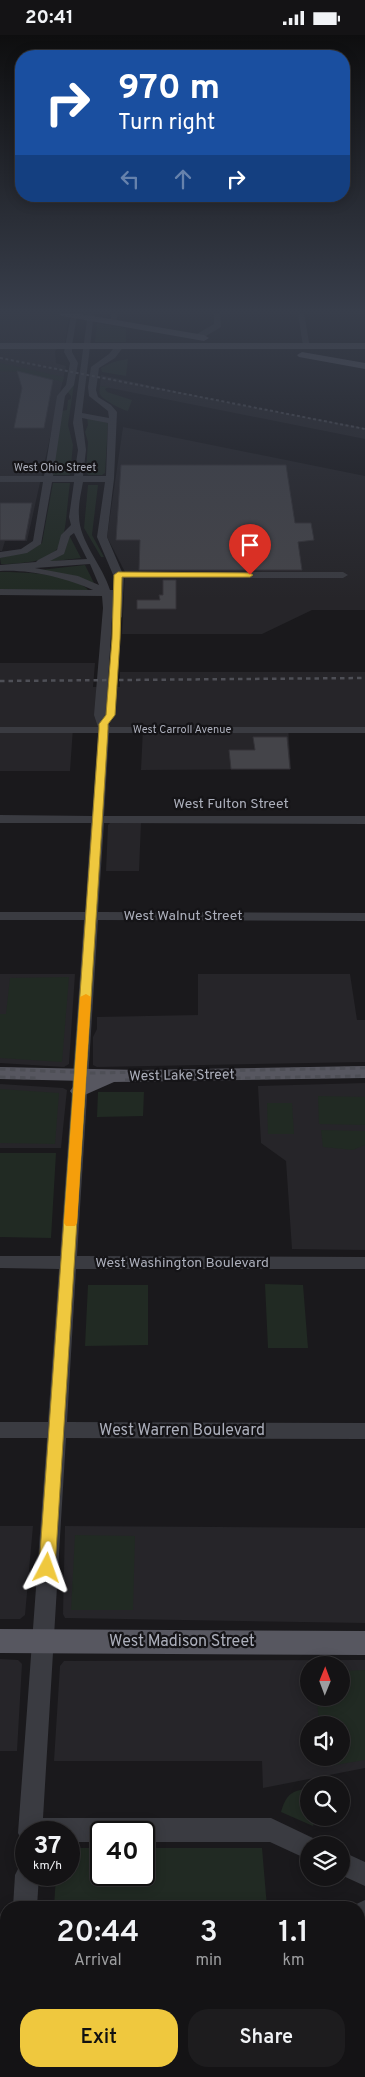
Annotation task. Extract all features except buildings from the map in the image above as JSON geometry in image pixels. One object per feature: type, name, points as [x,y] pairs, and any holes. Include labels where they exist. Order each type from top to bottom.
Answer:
[{"type":"main road","name":"West Lake Street","points":[[80,1078],[365,1072]]},
{"type":"main road","points":[[4,1073],[23,1082],[80,1078]]},
{"type":"main road","points":[[4,1073],[80,1078]]},
{"type":"main road","name":"West Madison Street","points":[[0,1641],[365,1643]]},
{"type":"street","points":[[0,555],[24,551],[38,542],[59,408]]},
{"type":"street","points":[[31,1821],[104,727],[100,715],[108,608],[107,593],[102,575],[75,527],[74,517],[82,450],[77,423],[79,408]]},
{"type":"street","points":[[104,727],[111,715],[118,593],[118,575],[102,537],[110,479],[114,421],[112,408]]},
{"type":"street","points":[[78,415],[114,421]]},
{"type":"street","name":"West Ohio Street","points":[[0,479],[110,479]]},
{"type":"street","points":[[15,568],[42,562],[58,554],[63,547],[66,535],[75,527]]},
{"type":"street","points":[[0,568],[94,561]]},
{"type":"street","points":[[15,568],[75,578],[107,593]]},
{"type":"street","points":[[118,575],[343,575]]},
{"type":"street","points":[[0,593],[118,593]]},
{"type":"street","name":"West Carroll Avenue","points":[[0,729],[104,727],[365,730]]},
{"type":"street","name":"West Fulton Street","points":[[0,819],[365,819]]},
{"type":"street","name":"West Walnut Street","points":[[0,916],[365,917]]},
{"type":"street","name":"West Washington Boulevard","points":[[0,1263],[365,1263]]},
{"type":"street","name":"West Warren Boulevard","points":[[0,1430],[365,1431]]},
{"type":"street","points":[[80,1831],[271,1830],[300,1844]]},
{"type":"street","points":[[350,1867],[365,1873]]},
{"type":"street","points":[[25,1901],[26,1886]]},
{"type":"shaded area","points":[[0,408],[57,408],[27,541],[5,541],[2,551],[0,551]]},
{"type":"shaded area","points":[[70,408],[68,425],[73,445],[70,475],[51,475],[61,411]]},
{"type":"shaded area","points":[[211,408],[259,408],[365,428],[365,439]]},
{"type":"shaded area","points":[[87,417],[108,423],[105,473],[102,475],[88,475],[86,471],[88,442],[85,432],[88,425]]},
{"type":"shaded area","points":[[123,427],[365,476],[365,610],[312,610],[262,634],[122,634],[125,572],[107,537]]},
{"type":"shaded area","points":[[53,483],[70,483],[66,521],[59,546],[52,554],[41,559],[24,563],[1,564],[0,558],[29,551],[42,543]]},
{"type":"shaded area","points":[[88,485],[98,485],[92,535],[104,557],[101,557],[84,528]]},
{"type":"shaded area","points":[[69,535],[81,558],[46,562],[63,553],[67,546]]},
{"type":"shaded area","points":[[85,565],[94,583],[74,576],[40,570]]},
{"type":"shaded area","points":[[0,572],[34,573],[61,577],[73,580],[89,591],[0,591]]},
{"type":"shaded area","points":[[0,663],[95,663],[93,687],[120,687],[120,672],[365,672],[365,727],[288,727],[291,769],[141,770],[143,728],[73,728],[70,771],[0,771]]},
{"type":"shaded area","points":[[110,823],[141,823],[139,871],[106,871],[108,825]]},
{"type":"shaded area","points":[[0,974],[75,974],[69,1064],[64,1067],[0,1063]]},
{"type":"shaded area","points":[[198,974],[350,974],[357,1020],[365,1020],[365,1062],[97,1067],[93,1065],[93,1037],[97,1029],[97,1017],[198,1015]]},
{"type":"shaded area","points":[[69,977],[62,1062],[0,1058],[0,1014],[6,1014],[10,978]]},
{"type":"shaded area","points":[[365,1083],[365,1250],[292,1249],[286,1161],[261,1143],[258,1086]]},
{"type":"shaded area","points":[[0,1084],[63,1088],[67,1090],[61,1148],[0,1148]]},
{"type":"shaded area","points":[[0,1089],[59,1093],[55,1144],[0,1143]]},
{"type":"shaded area","points":[[98,1092],[144,1092],[143,1116],[97,1117]]},
{"type":"shaded area","points":[[318,1096],[365,1097],[365,1125],[319,1124]]},
{"type":"shaded area","points":[[267,1103],[292,1103],[294,1134],[268,1134]]},
{"type":"shaded area","points":[[321,1130],[365,1131],[365,1145],[353,1150],[323,1147]]},
{"type":"shaded area","points":[[0,1153],[56,1153],[51,1238],[0,1237]]},
{"type":"shaded area","points":[[265,1284],[303,1285],[308,1348],[268,1348]]},
{"type":"shaded area","points":[[88,1285],[148,1285],[148,1345],[85,1346]]},
{"type":"shaded area","points":[[0,1526],[33,1526],[25,1615],[20,1619],[0,1619]]},
{"type":"shaded area","points":[[65,1526],[365,1528],[365,1623],[65,1618],[63,1614]]},
{"type":"shaded area","points":[[75,1535],[135,1536],[133,1610],[71,1610]]},
{"type":"shaded area","points":[[0,1659],[18,1660],[22,1664],[17,1751],[0,1751]]},
{"type":"shaded area","points":[[300,1660],[300,1706],[350,1706],[350,1660],[365,1660],[365,1768],[324,1776],[300,1776],[300,1781],[263,1788],[262,1761],[54,1761],[60,1666],[64,1661]]},
{"type":"shaded area","points":[[365,1670],[365,1760],[350,1762],[350,1716],[318,1716],[318,1706],[350,1706],[350,1671]]},
{"type":"shaded area","points":[[300,1790],[300,1820],[281,1812],[289,1795]]},
{"type":"shaded area","points":[[80,1848],[90,1848],[90,1886],[155,1886],[155,1848],[262,1848],[266,1901],[54,1901],[55,1886],[80,1886]]},
{"type":"railway","points":[[259,408],[365,429]]},
{"type":"railway","points":[[0,681],[365,678]]},
{"type":"railway","points":[[0,1069],[92,1073],[365,1068]]},
{"type":"railway","points":[[125,1080],[365,1076]]},
{"type":"railway","points":[[0,1077],[37,1078]]},
{"type":"slow traffic","points":[[71,1223],[86,997]]},
{"type":"route","points":[[47,1568],[103,729],[104,724],[111,715],[118,575],[250,575]]}]
